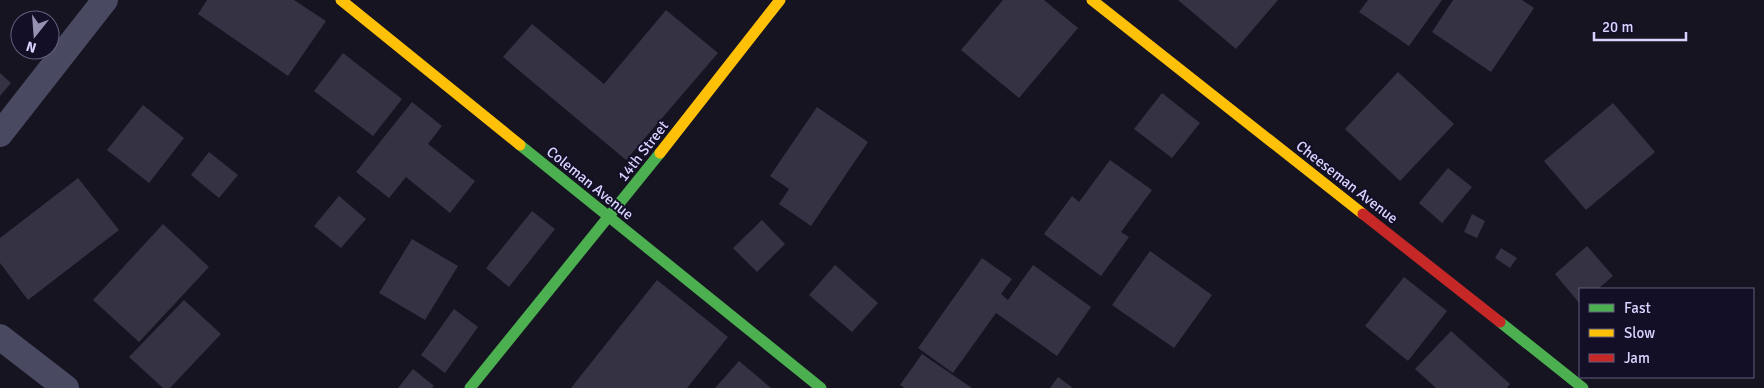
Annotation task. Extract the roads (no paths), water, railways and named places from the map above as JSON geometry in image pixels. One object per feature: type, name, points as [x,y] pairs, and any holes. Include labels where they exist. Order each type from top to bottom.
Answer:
[{"type":"street","points":[[0,134],[105,0]]},
{"type":"street","name":"Coleman Avenue","points":[[341,0],[821,388]]},
{"type":"street","name":"14th Street","points":[[470,388],[610,218],[780,0]]},
{"type":"street","name":"Cheeseman Avenue","points":[[1092,0],[1583,388]]},
{"type":"street","points":[[0,337],[66,388]]}]
